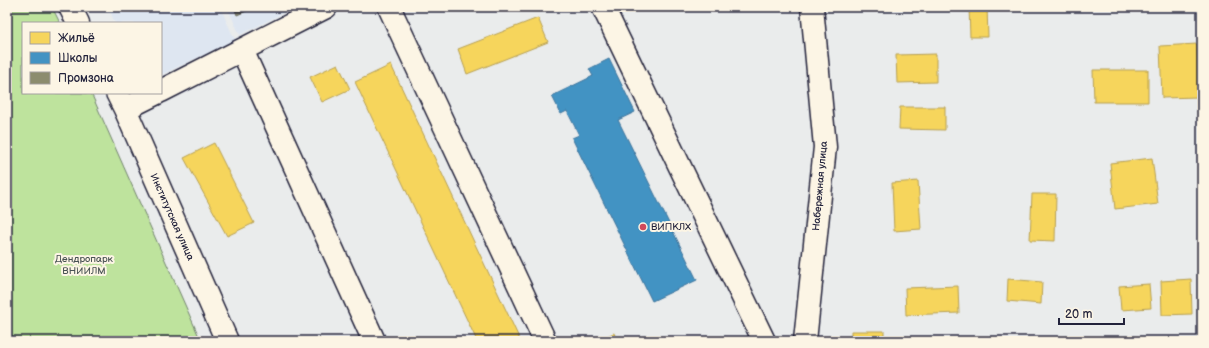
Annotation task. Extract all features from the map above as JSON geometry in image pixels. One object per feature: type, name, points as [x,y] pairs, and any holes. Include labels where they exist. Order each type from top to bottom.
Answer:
[{"type":"street","points":[[70,7],[78,22]]},
{"type":"street","points":[[162,90],[326,7]]},
{"type":"street","points":[[388,7],[544,341]]},
{"type":"street","points":[[603,7],[764,341]]},
{"type":"street","name":"Набережная улица","points":[[805,341],[825,147],[812,7]]},
{"type":"street","points":[[242,50],[374,341]]},
{"type":"street","points":[[121,101],[152,94]]},
{"type":"street","name":"Институтская улица","points":[[121,101],[227,341]]},
{"type":"shaded area","points":[[108,7],[220,7],[235,40],[162,75],[162,22],[115,22]]},
{"type":"shaded area","points":[[227,7],[295,7],[240,35]]},
{"type":"green space","name":"Дендропарк ВНИИЛМ","points":[[7,7],[52,7],[60,22],[22,22],[22,94],[91,94],[201,341],[7,341]]},
{"type":"building: Жильё","points":[[969,7],[987,7],[988,37],[970,37]]},
{"type":"building: Жильё","points":[[538,18],[548,42],[467,74],[458,49]]},
{"type":"building: Жильё","points":[[1197,44],[1199,97],[1162,98],[1160,46]]},
{"type":"building: Жильё","points":[[936,54],[936,82],[897,83],[896,55]]},
{"type":"building: Жильё","points":[[338,64],[350,89],[322,102],[310,77]]},
{"type":"building: Жильё","points":[[391,65],[520,340],[518,341],[477,341],[355,82]]},
{"type":"building: Жильё","points":[[1093,70],[1148,70],[1148,102],[1094,102]]},
{"type":"building: Жильё","points":[[900,107],[945,107],[945,130],[899,129]]},
{"type":"building: Жильё","points":[[214,143],[254,223],[227,236],[184,158]]},
{"type":"building: Жильё","points":[[1152,158],[1158,204],[1115,209],[1110,163]]},
{"type":"building: Жильё","points":[[918,181],[921,229],[894,231],[892,183]]},
{"type":"building: Жильё","points":[[1032,194],[1056,194],[1055,241],[1030,240]]},
{"type":"building: Жильё","points":[[1008,279],[1042,282],[1041,304],[1007,301]]},
{"type":"building: Жильё","points":[[1191,279],[1192,314],[1162,315],[1161,281]]},
{"type":"building: Жильё","points":[[1149,284],[1151,308],[1121,310],[1119,286]]},
{"type":"building: Жильё","points":[[958,286],[959,313],[906,315],[905,288]]},
{"type":"building: Жильё","points":[[851,331],[884,331],[884,341],[851,341]]},
{"type":"building: Жильё","points":[[614,333],[617,341],[596,341]]},
{"type":"building: Школы","name":"ВИПКЛХ","points":[[609,59],[635,112],[618,120],[697,280],[652,301],[572,138],[579,135],[567,111],[561,114],[552,96],[593,76],[589,69]]},
{"type":"building: Промзона","points":[[234,7],[256,7],[237,15]]},
{"type":"place","name":"ВИПКЛХ","points":[[643,227]]}]
